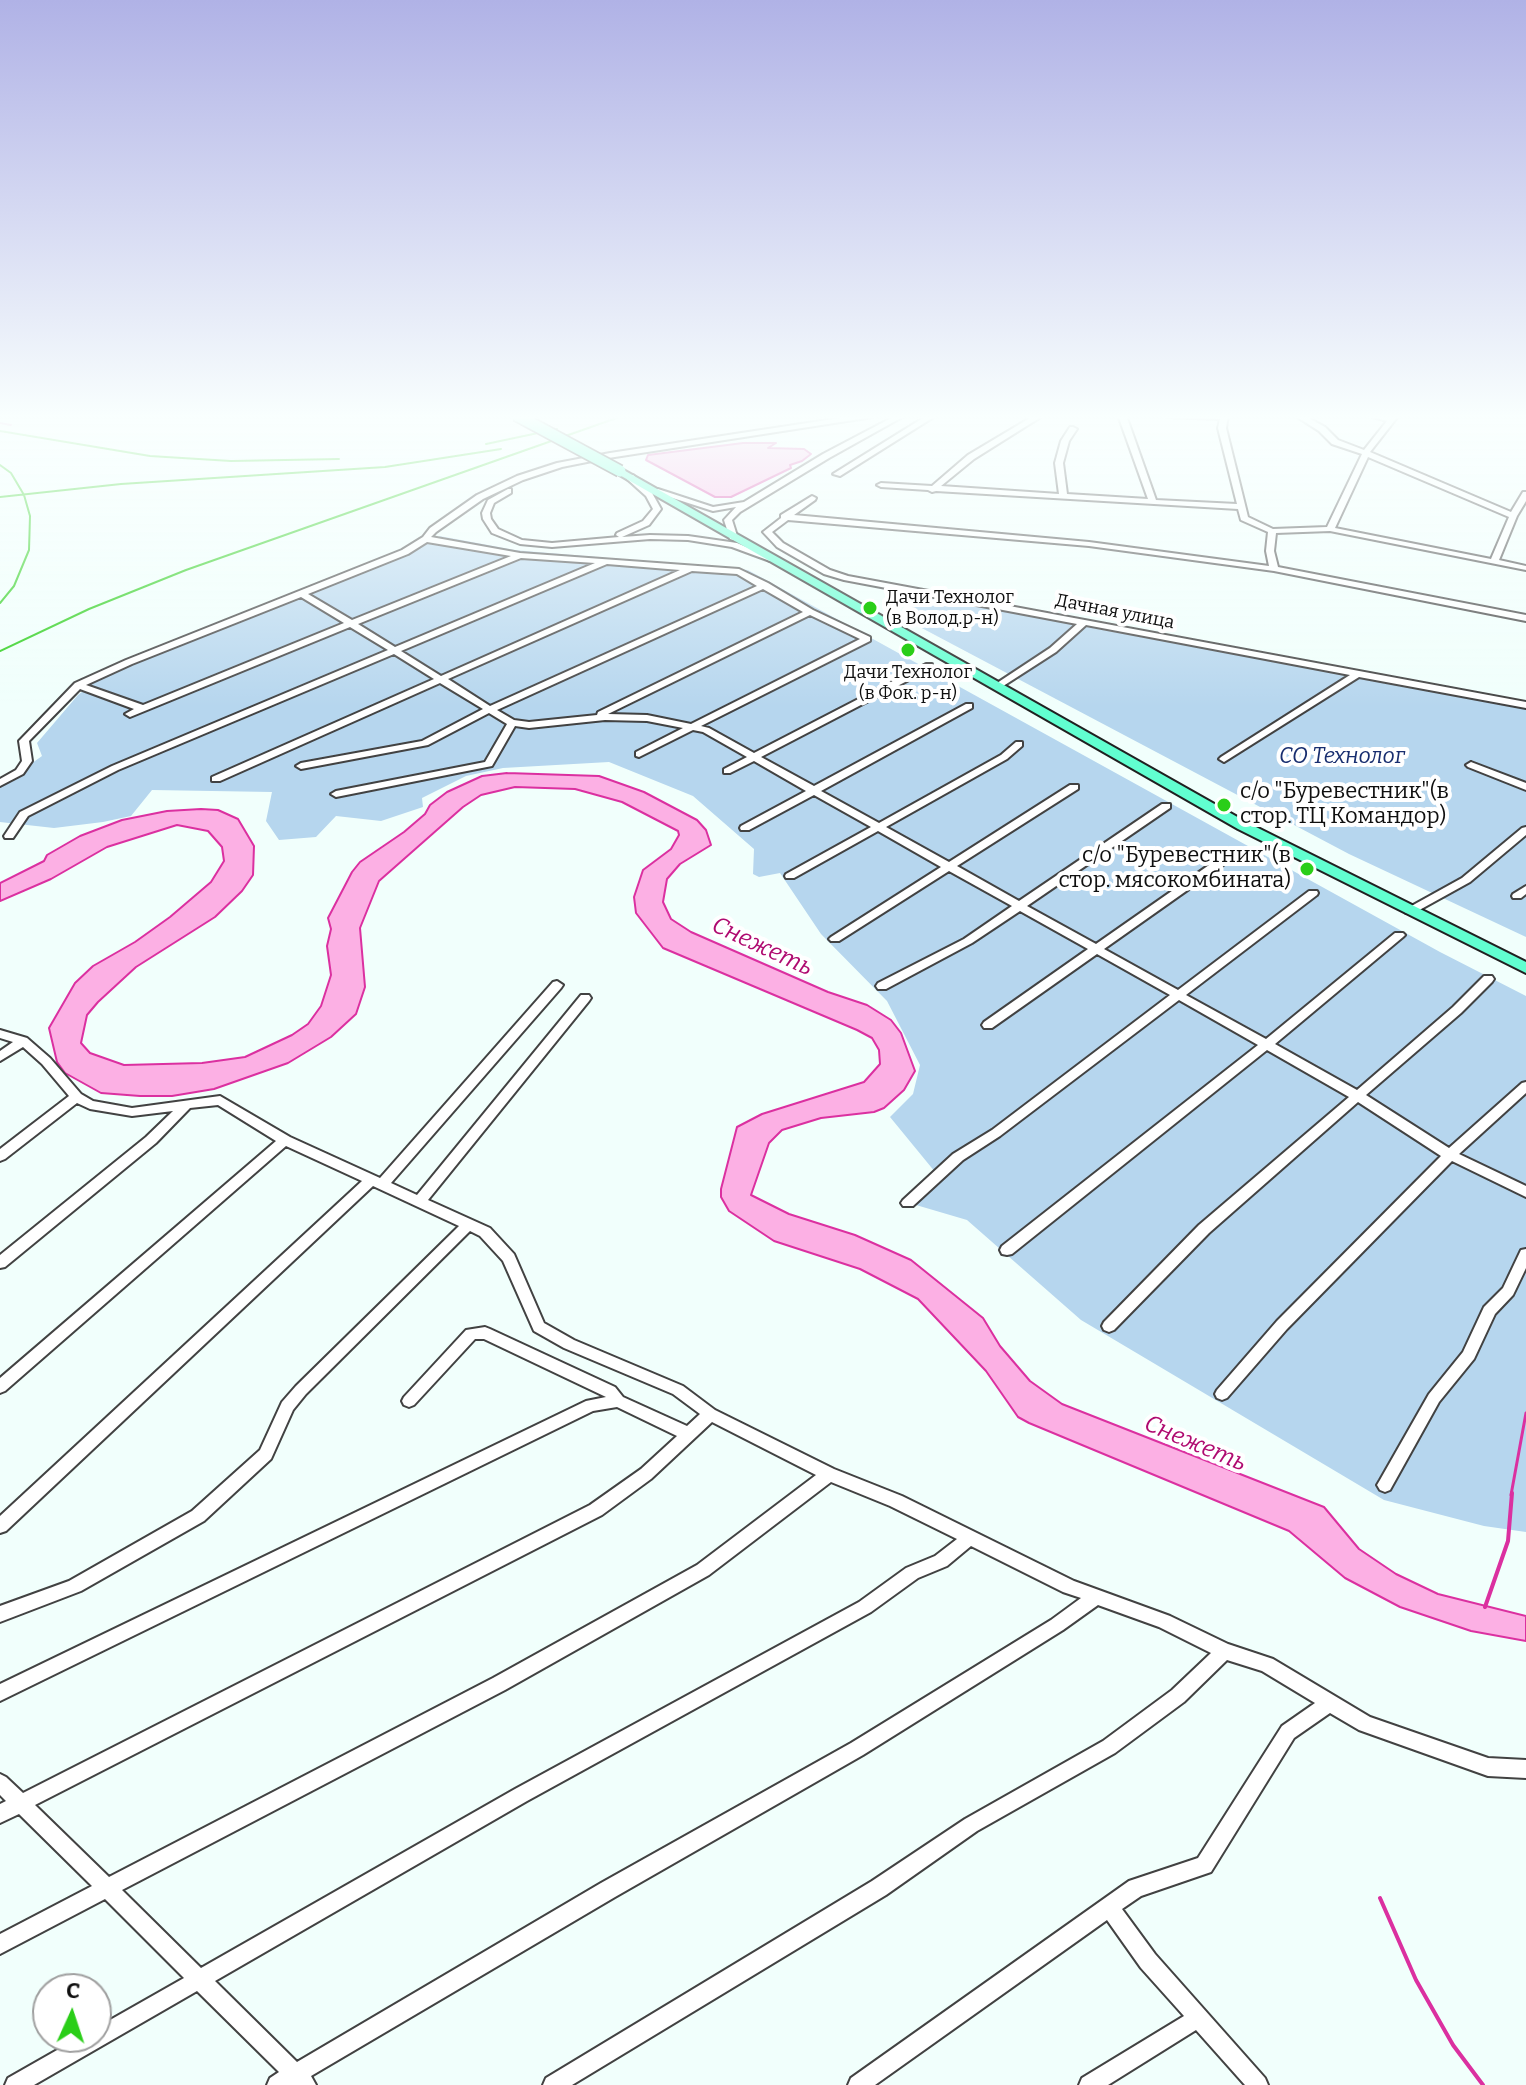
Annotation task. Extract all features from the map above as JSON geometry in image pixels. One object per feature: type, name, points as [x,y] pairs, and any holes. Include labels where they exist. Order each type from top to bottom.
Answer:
[{"type":"main road","points":[[689,512],[1243,826],[1526,968]]},
{"type":"street","points":[[0,783],[20,772],[27,761],[24,741],[78,685],[405,552],[459,512]]},
{"type":"street","points":[[486,512],[495,531],[520,542],[552,545],[688,538],[734,545],[777,563]]},
{"type":"street","points":[[602,541],[637,529],[655,512]]},
{"type":"street","points":[[734,539],[728,520],[737,512]]},
{"type":"street","points":[[784,517],[791,512]]},
{"type":"street","points":[[1242,512],[1244,518],[1272,531],[1330,529],[1526,568]]},
{"type":"street","points":[[1330,529],[1338,512]]},
{"type":"street","points":[[1504,512],[1513,516]]},
{"type":"street","points":[[1495,560],[1515,512]]},
{"type":"street","points":[[784,517],[986,533],[1239,564],[1526,618]]},
{"type":"street","name":"Дачная улица","points":[[784,517],[767,532],[780,545],[827,572],[1526,705]]},
{"type":"street","points":[[1272,531],[1270,551],[1274,569]]},
{"type":"street","points":[[426,539],[520,555],[739,572],[810,612],[867,639],[639,754]]},
{"type":"street","points":[[1239,564],[1270,551]]},
{"type":"street","points":[[130,714],[520,555]]},
{"type":"street","points":[[9,836],[24,814],[143,756],[608,561]]},
{"type":"street","points":[[216,779],[691,568]]},
{"type":"street","points":[[301,766],[425,743],[488,710],[765,585]]},
{"type":"street","points":[[301,593],[512,723],[529,725],[647,718],[693,726],[881,826],[1267,1044],[1358,1096],[1450,1155],[1526,1192]]},
{"type":"street","points":[[592,719],[810,612]]},
{"type":"street","points":[[997,687],[1053,650],[1083,623]]},
{"type":"street","points":[[727,771],[929,666]]},
{"type":"street","points":[[1224,759],[1357,674]]},
{"type":"street","points":[[78,685],[141,708]]},
{"type":"street","points":[[745,828],[969,706]]},
{"type":"street","points":[[336,794],[489,764],[512,723]]},
{"type":"street","points":[[790,876],[1004,757],[1019,744]]},
{"type":"street","points":[[1471,765],[1526,787]]},
{"type":"street","points":[[835,939],[1074,787]]},
{"type":"street","points":[[882,986],[968,941],[1166,806]]},
{"type":"street","points":[[1410,911],[1466,880],[1526,830]]},
{"type":"street","points":[[988,1025],[1236,851]]},
{"type":"street","points":[[908,1203],[958,1157],[996,1133],[1313,893]]},
{"type":"street","points":[[1007,1250],[1399,935]]},
{"type":"street","points":[[1109,1326],[1204,1229],[1488,979]]},
{"type":"street","points":[[0,1526],[377,1182],[557,985]]},
{"type":"street","points":[[420,1201],[585,998]]},
{"type":"street","points":[[0,1034],[23,1041],[46,1061],[77,1097],[90,1105],[132,1112],[220,1100],[285,1140],[485,1232],[509,1258],[539,1327],[569,1344],[678,1390],[710,1414],[829,1474],[896,1501],[1069,1587],[1164,1621],[1224,1651],[1267,1665],[1365,1724],[1488,1767],[1526,1769]]},
{"type":"street","points":[[0,1057],[23,1041]]},
{"type":"street","points":[[1222,1394],[1282,1325],[1450,1155],[1526,1086]]},
{"type":"street","points":[[0,1156],[77,1097]]},
{"type":"street","points":[[0,1263],[151,1140],[187,1104]]},
{"type":"street","points":[[0,1387],[285,1140]]},
{"type":"street","points":[[0,1614],[75,1586],[198,1516],[266,1454],[287,1406],[301,1390],[469,1224]]},
{"type":"street","points":[[1385,1485],[1434,1398],[1469,1355],[1489,1311],[1508,1291],[1526,1254]]},
{"type":"street","points":[[409,1401],[471,1334],[485,1333],[610,1391],[618,1401],[688,1434]]},
{"type":"street","points":[[0,1693],[591,1405],[618,1401]]},
{"type":"street","points":[[0,1814],[596,1510],[646,1474],[710,1414]]},
{"type":"street","points":[[0,1944],[103,1887],[499,1684],[678,1584],[756,1531],[829,1474]]},
{"type":"street","points":[[15,2085],[196,1978],[521,1795],[865,1607],[912,1573],[941,1561],[971,1537]]},
{"type":"street","points":[[277,2085],[300,2080],[608,1890],[857,1749],[1044,1633],[1097,1596]]},
{"type":"street","points":[[553,2085],[879,1888],[971,1825],[1109,1747],[1178,1696],[1224,1651]]},
{"type":"street","points":[[858,2085],[1136,1888],[1204,1865],[1288,1732],[1330,1703]]},
{"type":"street","points":[[0,1783],[300,2080]]},
{"type":"street","points":[[1110,1909],[1148,1961],[1258,2085]]},
{"type":"street","points":[[1089,2085],[1198,2018]]},
{"type":"green space","points":[[440,536],[515,550],[748,570],[1440,952],[1526,996],[1526,1532],[1484,1526],[1384,1500],[1081,1320],[967,1220],[916,1205],[940,1178],[890,1117],[913,1094],[920,1065],[887,1001],[821,934],[780,873],[759,877],[753,874],[754,849],[693,796],[609,762],[503,768],[466,776],[422,798],[423,807],[381,821],[336,816],[316,837],[279,840],[266,821],[272,792],[152,790],[131,816],[103,822],[54,828],[0,822],[0,786],[42,756],[37,743],[78,695],[109,671],[407,554]]},
{"type":"green space","name":"СО Технолог","points":[[925,597],[1526,708],[1526,937],[1349,854],[899,616]]},
{"type":"shaded area","points":[[507,773],[599,776],[644,792],[697,820],[706,830],[711,845],[680,864],[667,879],[663,902],[671,919],[691,932],[828,992],[867,1005],[891,1020],[901,1033],[915,1071],[904,1090],[884,1108],[874,1112],[821,1118],[782,1130],[769,1143],[751,1195],[789,1214],[855,1235],[911,1260],[983,1318],[1000,1346],[1030,1381],[1062,1404],[1324,1507],[1359,1549],[1396,1574],[1438,1594],[1526,1616],[1526,1641],[1471,1631],[1400,1607],[1345,1578],[1289,1531],[1029,1423],[1018,1417],[986,1371],[918,1299],[860,1269],[774,1241],[729,1211],[721,1197],[721,1189],[737,1127],[762,1114],[864,1082],[880,1064],[879,1050],[872,1038],[857,1030],[663,948],[636,913],[634,897],[643,870],[671,849],[678,831],[622,802],[575,789],[515,787],[481,795],[463,807],[379,881],[360,928],[365,987],[356,1014],[331,1037],[288,1063],[214,1089],[172,1096],[140,1096],[101,1093],[65,1073],[57,1062],[49,1028],[75,983],[93,966],[170,917],[211,882],[224,861],[222,847],[208,831],[177,825],[107,847],[51,879],[0,901],[0,883],[44,861],[47,855],[80,836],[122,820],[167,811],[201,809],[218,810],[238,819],[254,846],[253,875],[242,891],[215,917],[136,967],[98,1002],[87,1015],[81,1043],[90,1053],[124,1065],[202,1063],[245,1057],[292,1035],[308,1024],[321,1006],[331,975],[327,946],[331,929],[328,918],[360,862],[404,832],[447,792],[482,776]]},
{"type":"waterway","points":[[1511,1495],[1526,1413]]},
{"type":"waterway","points":[[1485,1607],[1508,1541],[1512,1493]]},
{"type":"waterway","points":[[1380,1898],[1416,1980],[1453,2045],[1483,2085]]},
{"type":"railway","points":[[0,603],[14,586],[29,550],[29,512]]},
{"type":"railway","points":[[0,651],[89,609],[186,570],[349,512]]},
{"type":"place","name":"Дачи Технолог (в Волод.р-н)","points":[[870,608]]},
{"type":"place","name":"Дачи Технолог (в Фок. р-н)","points":[[908,650]]},
{"type":"place","name":"с/о \"Буревестник\"(в стор. ТЦ Командор)","points":[[1224,805]]},
{"type":"place","name":"с/о \"Буревестник\"(в стор. мясокомбината)","points":[[1307,869]]},
{"type":"water label","name":"Снежеть","points":[[762,947]]},
{"type":"water label","name":"Снежеть","points":[[1195,1444]]}]
